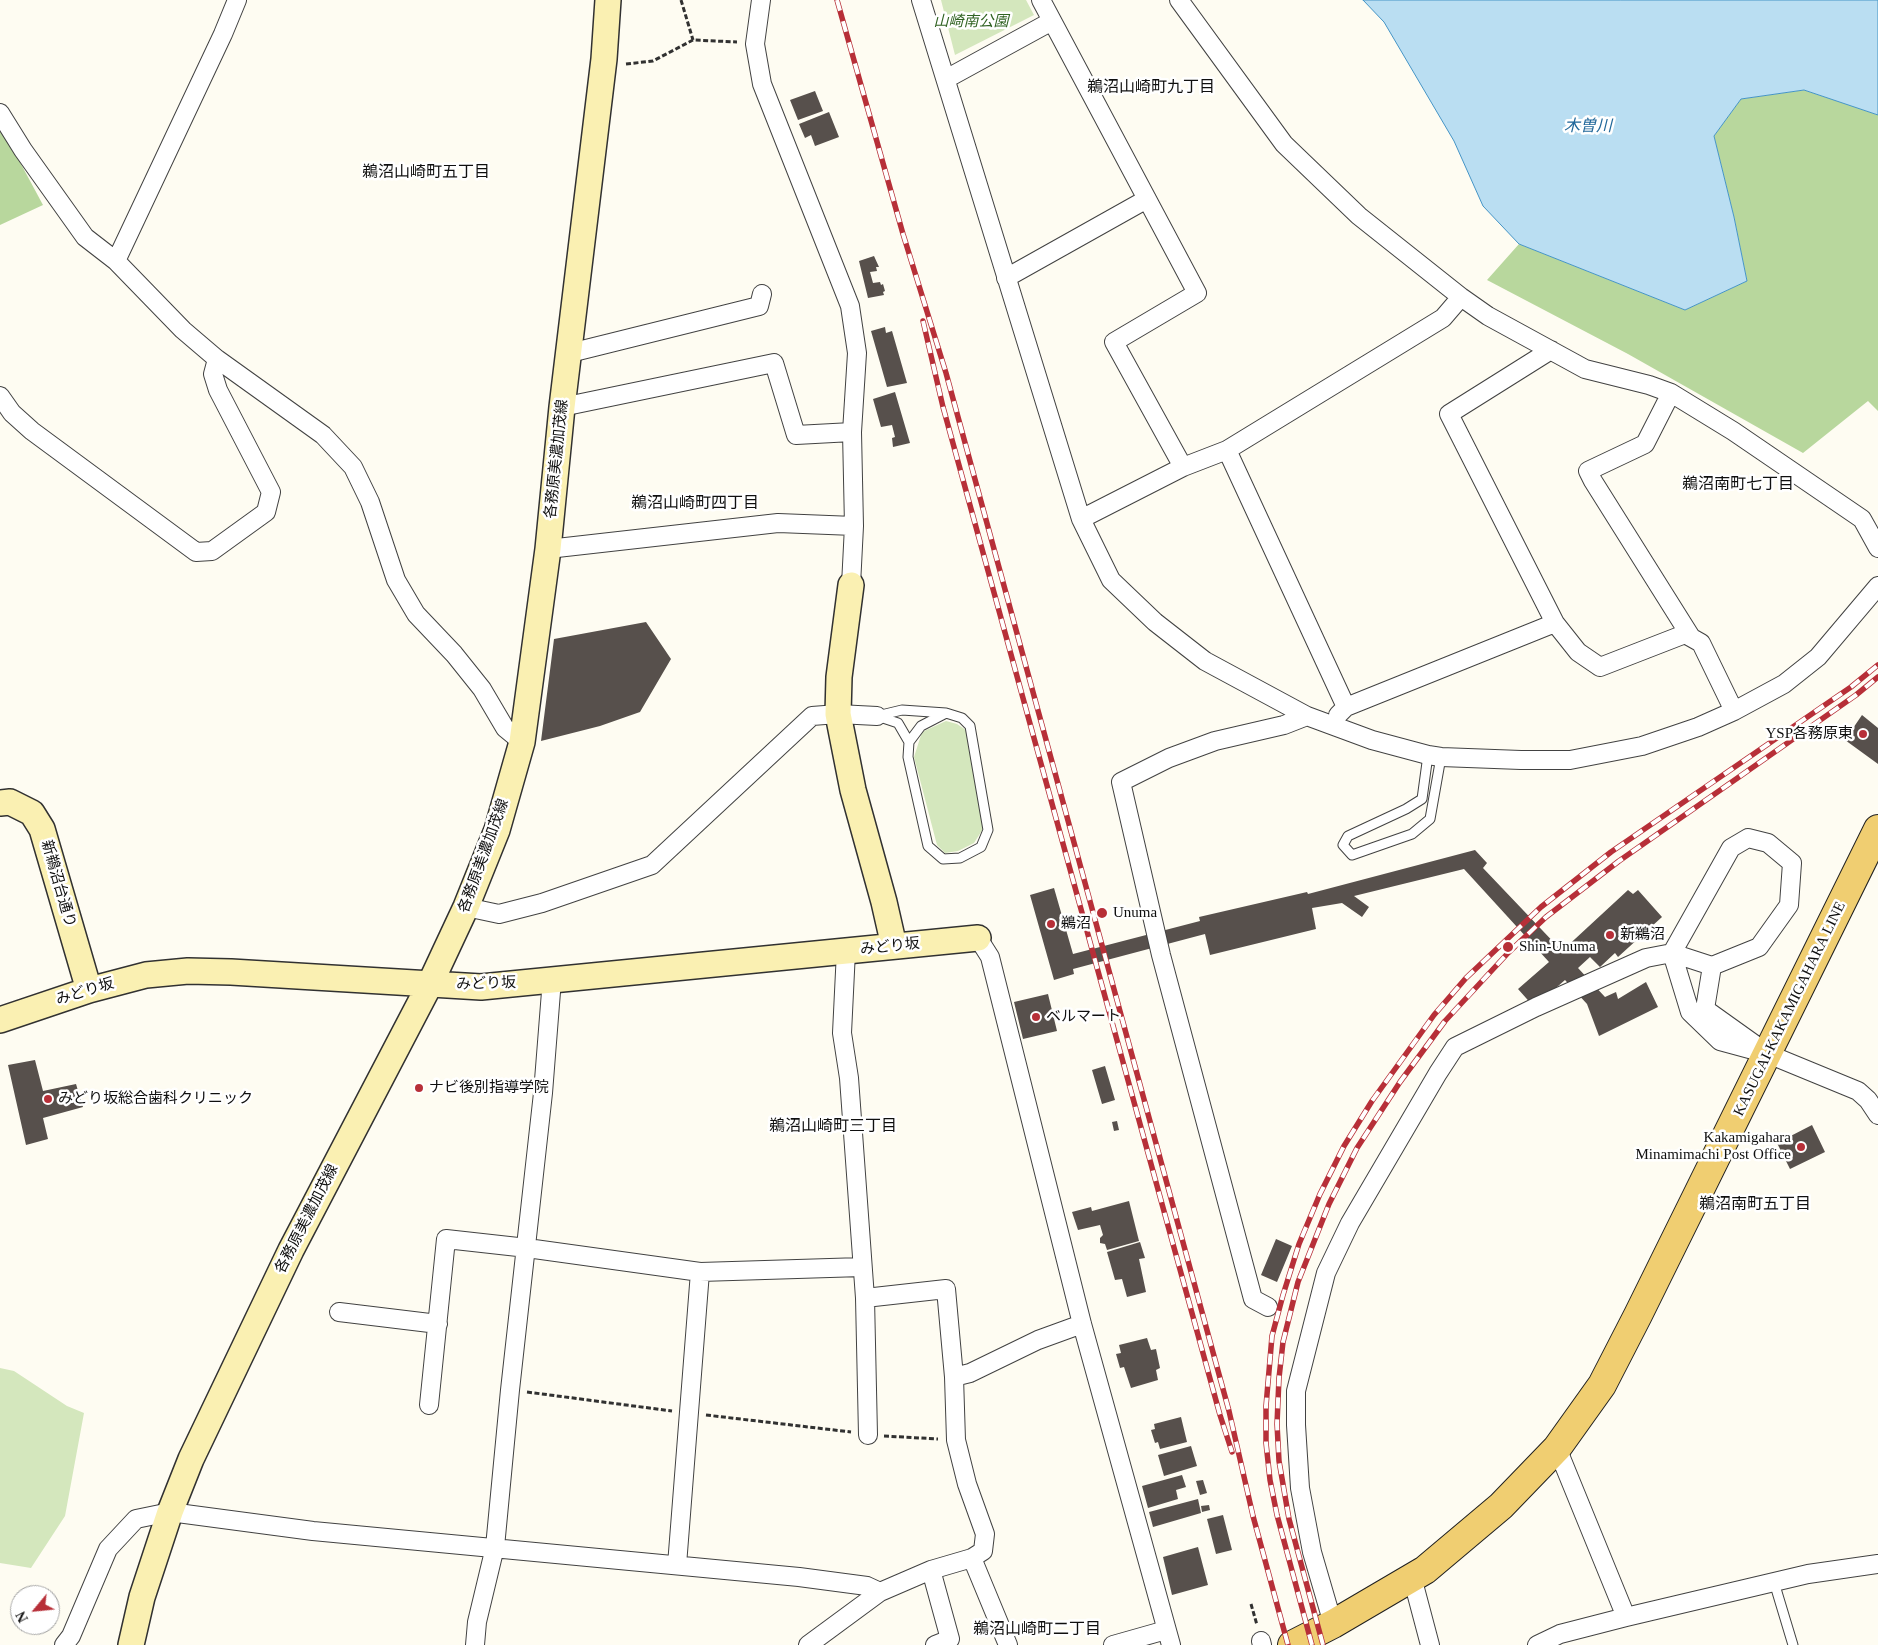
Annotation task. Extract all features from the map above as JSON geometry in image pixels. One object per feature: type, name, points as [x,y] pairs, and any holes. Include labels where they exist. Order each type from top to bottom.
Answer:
[{"type":"main road","name":"各務原美濃加茂線","points":[[131,1645],[142,1597],[170,1512],[191,1459],[291,1250],[430,984],[466,907],[497,830],[522,742],[548,548],[562,407],[604,59],[608,0]]},
{"type":"main road","points":[[851,586],[839,677],[838,714],[853,790],[884,902],[894,946]]},
{"type":"main road","name":"新鵜沼台通り","points":[[0,803],[10,802],[32,813],[42,829],[88,990]]},
{"type":"main road","name":"KASUGAI-KAKAMIGAHARA LINE","points":[[1292,1645],[1333,1624],[1425,1570],[1501,1506],[1557,1448],[1602,1385],[1876,842]]},
{"type":"main road","name":"みどり坂","points":[[0,1020],[88,990],[146,975],[188,971],[481,987],[978,938]]},
{"type":"street","points":[[116,261],[223,34],[236,0]]},
{"type":"street","points":[[761,0],[755,44],[762,84],[850,306],[857,353],[852,432],[854,526],[851,586]]},
{"type":"street","points":[[920,0],[1081,519],[1111,580],[1155,622],[1205,661],[1307,716],[1372,740],[1434,756],[1570,760],[1642,746],[1698,727],[1734,711],[1784,684],[1818,657],[1878,586]]},
{"type":"street","points":[[1041,0],[1197,293],[1114,342],[1182,467]]},
{"type":"street","points":[[1179,0],[1284,144],[1358,216],[1461,297],[1488,316],[1585,369],[1649,385],[1671,393],[1733,431],[1862,519],[1878,548]]},
{"type":"street","points":[[946,79],[1052,22]]},
{"type":"street","points":[[0,113],[23,150],[85,237],[116,261],[183,330],[217,359],[323,435],[353,467],[370,502],[396,580],[416,614],[454,654],[482,689],[505,728],[522,742]]},
{"type":"street","points":[[1006,278],[1147,199]]},
{"type":"street","points":[[570,353],[759,306],[762,294]]},
{"type":"street","points":[[1081,519],[1182,467],[1227,450],[1443,318],[1461,297]]},
{"type":"street","points":[[1551,350],[1449,414],[1555,623],[1578,652],[1600,667],[1685,634],[1701,644],[1734,711]]},
{"type":"street","points":[[0,396],[12,413],[32,431],[196,552],[212,551],[266,512],[271,492],[218,390],[214,374],[217,359]]},
{"type":"street","points":[[562,407],[774,363],[796,436],[852,432]]},
{"type":"street","points":[[1671,393],[1646,444],[1588,471],[1691,637]]},
{"type":"street","points":[[1227,450],[1346,707]]},
{"type":"street","points":[[548,548],[778,523],[854,526]]},
{"type":"street","points":[[1329,724],[1346,707],[1555,623]]},
{"type":"street","points":[[466,907],[499,914],[542,903],[652,866],[812,716],[838,714],[877,716]]},
{"type":"street","points":[[1268,1307],[1254,1298],[1160,955],[1121,782],[1169,758],[1215,741],[1284,725],[1307,716]]},
{"type":"street","points":[[1333,1624],[1312,1552],[1300,1488],[1296,1392],[1326,1273],[1350,1223],[1455,1047],[1536,1007],[1646,958],[1672,953],[1712,966],[1759,947],[1789,905],[1792,863],[1768,843],[1748,838],[1732,848],[1672,953],[1690,1012],[1720,1041],[1768,1054],[1858,1091],[1868,1100],[1878,1115]]},
{"type":"street","points":[[978,938],[990,956],[1082,1324],[1168,1638],[1113,1645]]},
{"type":"street","points":[[846,951],[842,1033],[849,1078],[862,1267],[868,1435]]},
{"type":"street","points":[[1712,966],[1705,1010],[1768,1054]]},
{"type":"street","points":[[475,1645],[477,1622],[495,1548],[510,1390],[544,1084],[552,979]]},
{"type":"street","points":[[429,1405],[446,1239],[527,1248],[700,1272],[862,1267]]},
{"type":"street","points":[[677,1565],[700,1272]]},
{"type":"street","points":[[808,1645],[880,1592],[931,1570],[972,1558],[983,1551],[985,1534],[967,1484],[956,1440],[954,1377],[946,1289],[864,1298]]},
{"type":"street","points":[[339,1312],[438,1324]]},
{"type":"street","points":[[954,1377],[970,1373],[1038,1340],[1082,1324]]},
{"type":"street","points":[[1557,1448],[1626,1617]]},
{"type":"street","points":[[64,1645],[71,1636],[108,1550],[136,1519],[170,1512],[312,1530],[858,1584],[880,1592]]},
{"type":"street","points":[[972,1558],[1008,1645]]},
{"type":"street","points":[[1537,1645],[1560,1634],[1626,1617],[1808,1574],[1878,1564]]},
{"type":"street","points":[[931,1570],[950,1639],[935,1645]]},
{"type":"street","points":[[1412,1577],[1430,1645]]},
{"type":"lane","points":[[877,716],[902,710],[946,714],[962,718],[970,726],[988,830],[981,847],[960,858],[944,859],[928,846],[908,757],[909,742],[921,726],[946,714]]},
{"type":"lane","points":[[877,716],[898,723],[909,742]]},
{"type":"lane","points":[[1434,756],[1430,819],[1412,834],[1352,856],[1343,845],[1348,836],[1406,810],[1422,799],[1434,756]]},
{"type":"lane","points":[[1774,1582],[1794,1645]]},
{"type":"path","points":[[682,0],[693,40]]},
{"type":"path","points":[[604,59],[622,65],[653,61],[693,40],[755,44]]},
{"type":"path","points":[[510,1390],[868,1435],[956,1440]]},
{"type":"green space","name":"山崎南公園","points":[[941,0],[1026,0],[1034,15],[955,55]]},
{"type":"green space","points":[[1804,90],[1878,115],[1878,411],[1868,401],[1803,453],[1628,354],[1487,280],[1519,244],[1685,310],[1747,281],[1734,217],[1714,136],[1741,99]]},
{"type":"green space","points":[[0,125],[43,205],[0,225]]},
{"type":"green space","points":[[946,721],[957,724],[966,730],[983,829],[974,843],[958,851],[945,853],[937,845],[914,757],[922,732]]},
{"type":"green space","points":[[0,1368],[14,1371],[67,1406],[84,1413],[65,1516],[31,1568],[0,1563]]},
{"type":"water","name":"木曽川","points":[[1363,0],[1878,0],[1878,115],[1804,90],[1741,99],[1714,136],[1734,217],[1747,281],[1685,310],[1519,244],[1483,206],[1454,141],[1384,22]]},
{"type":"building","points":[[815,91],[823,111],[798,120],[790,100]]},
{"type":"building","points":[[829,112],[839,137],[815,146],[811,135],[805,138],[799,124]]},
{"type":"building","points":[[874,256],[879,267],[876,267],[877,271],[870,272],[873,283],[880,282],[881,285],[883,284],[885,291],[883,292],[884,295],[868,298],[859,261]]},
{"type":"building","points":[[885,327],[886,333],[892,331],[907,383],[887,387],[871,331]]},
{"type":"building","points":[[895,392],[910,443],[893,447],[892,438],[895,437],[892,425],[881,427],[873,399]]},
{"type":"building","points":[[646,622],[671,659],[640,712],[600,726],[541,741],[554,639]]},
{"type":"building","name":"YSP各務原東","points":[[1862,715],[1878,728],[1878,764],[1845,740]]},
{"type":"building","points":[[1475,850],[1487,863],[1483,868],[1562,951],[1628,890],[1633,894],[1638,890],[1662,917],[1618,957],[1615,953],[1600,967],[1590,957],[1578,968],[1605,997],[1616,992],[1618,999],[1646,982],[1658,1007],[1599,1036],[1587,1004],[1565,980],[1534,1007],[1518,989],[1549,962],[1464,869],[1354,896],[1369,907],[1362,917],[1342,903],[1312,908],[1316,929],[1210,955],[1205,934],[1073,969],[1074,974],[1054,980],[1030,895],[1054,888],[1073,954],[1200,921],[1199,917],[1307,892],[1308,894]]},
{"type":"building","name":"ベルマート","points":[[1048,994],[1057,1031],[1023,1039],[1014,1002]]},
{"type":"building","name":"みどり坂総合歯科クリニック","points":[[35,1060],[43,1091],[76,1084],[83,1107],[43,1118],[48,1139],[26,1145],[8,1065]]},
{"type":"building","points":[[1105,1066],[1115,1100],[1102,1104],[1092,1070]]},
{"type":"building","points":[[1117,1121],[1119,1130],[1114,1131],[1112,1122]]},
{"type":"building","points":[[1812,1125],[1825,1152],[1790,1169],[1777,1143]]},
{"type":"building","points":[[1129,1201],[1139,1241],[1107,1250],[1105,1244],[1100,1243],[1100,1238],[1103,1235],[1100,1225],[1078,1230],[1072,1212],[1091,1207],[1092,1211]]},
{"type":"building","points":[[1276,1239],[1292,1246],[1277,1282],[1261,1275]]},
{"type":"building","points":[[1140,1242],[1145,1258],[1139,1259],[1146,1292],[1127,1297],[1122,1279],[1115,1280],[1107,1252]]},
{"type":"building","points":[[1147,1338],[1151,1350],[1156,1349],[1160,1368],[1156,1370],[1158,1380],[1131,1388],[1124,1367],[1120,1368],[1116,1354],[1121,1353],[1119,1345]]},
{"type":"building","points":[[1181,1417],[1187,1442],[1160,1449],[1158,1442],[1155,1443],[1151,1430],[1155,1429],[1154,1424]]},
{"type":"building","points":[[1191,1446],[1197,1466],[1164,1476],[1158,1455]]},
{"type":"building","points":[[1182,1475],[1186,1487],[1176,1490],[1178,1499],[1148,1508],[1142,1486]]},
{"type":"building","points":[[1203,1480],[1207,1493],[1200,1495],[1196,1481]]},
{"type":"building","points":[[1198,1499],[1201,1513],[1153,1527],[1149,1512]]},
{"type":"building","points":[[1209,1505],[1210,1510],[1202,1512],[1201,1506]]},
{"type":"building","points":[[1223,1515],[1232,1550],[1216,1554],[1207,1519]]},
{"type":"building","points":[[1198,1547],[1208,1585],[1172,1595],[1163,1557]]},
{"type":"railway","points":[[837,0],[903,234],[946,373],[1229,1411],[1253,1516],[1288,1645]]},
{"type":"railway","points":[[923,321],[943,407],[1220,1415],[1232,1452]]},
{"type":"railway","points":[[1312,1645],[1277,1515],[1270,1480],[1266,1443],[1266,1406],[1272,1336],[1283,1295],[1299,1244],[1320,1194],[1344,1146],[1372,1101],[1434,1015],[1466,978],[1541,907],[1611,852],[1851,687],[1878,665]]},
{"type":"railway","points":[[1323,1645],[1289,1519],[1279,1461],[1277,1424],[1279,1378],[1283,1342],[1298,1282],[1329,1204],[1357,1148],[1400,1082],[1445,1021],[1508,953],[1546,917],[1619,861],[1856,695],[1878,677]]},
{"type":"place","name":"YSP各務原東","points":[[1863,734]]},
{"type":"place","name":"Unuma","points":[[1102,913]]},
{"type":"place","name":"鵜沼","points":[[1051,924]]},
{"type":"place","name":"新鵜沼","points":[[1610,935]]},
{"type":"place","name":"Shin-Unuma","points":[[1508,947]]},
{"type":"place","name":"ベルマート","points":[[1036,1017]]},
{"type":"place","name":"ナビ後別指導学院","points":[[419,1088]]},
{"type":"place","name":"みどり坂総合歯科クリニック","points":[[48,1099]]},
{"type":"place","name":"Kakamigahara Minamimachi Post Office","points":[[1801,1147]]},
{"type":"district","name":"鵜沼山崎町九丁目","points":[[1151,88]]},
{"type":"district","name":"鵜沼山崎町五丁目","points":[[426,173]]},
{"type":"district","name":"鵜沼南町七丁目","points":[[1738,485]]},
{"type":"district","name":"鵜沼山崎町四丁目","points":[[695,504]]},
{"type":"district","name":"鵜沼山崎町三丁目","points":[[833,1127]]},
{"type":"district","name":"鵜沼南町五丁目","points":[[1755,1205]]},
{"type":"district","name":"鵜沼山崎町二丁目","points":[[1037,1630]]}]
